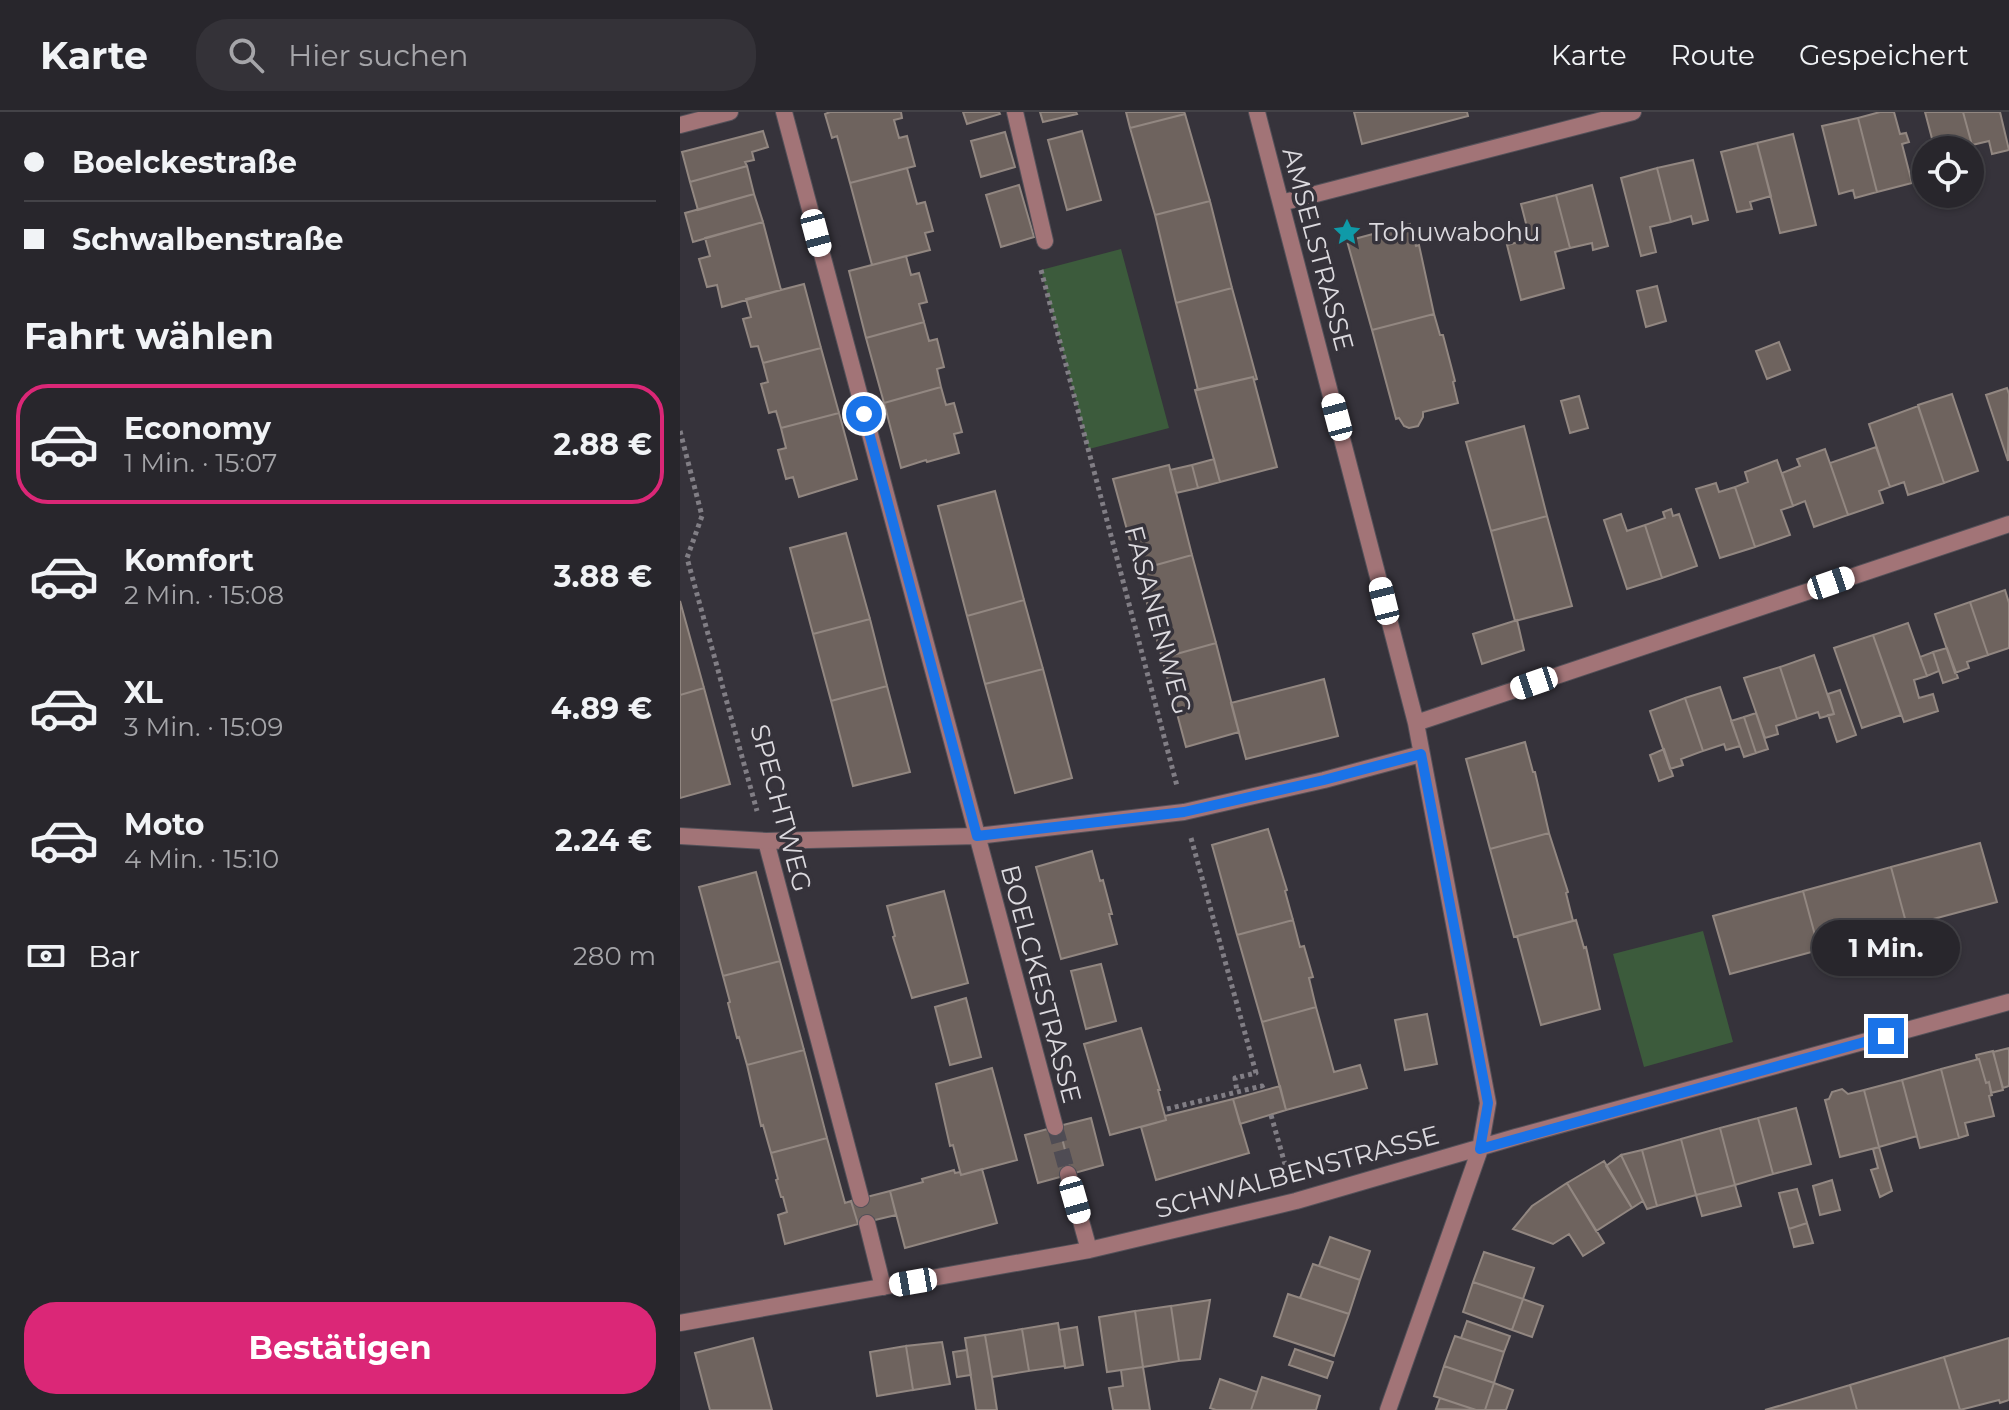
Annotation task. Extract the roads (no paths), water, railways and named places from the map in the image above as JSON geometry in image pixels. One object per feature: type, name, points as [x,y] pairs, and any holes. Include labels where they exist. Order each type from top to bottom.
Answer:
[{"type":"street","points":[[680,125],[730,112]]},
{"type":"street","name":"BOELCKESTRASSE","points":[[784,112],[1055,1127]]},
{"type":"street","points":[[1015,112],[1045,241]]},
{"type":"street","name":"AMSELSTRASSE","points":[[1257,112],[1416,723],[1488,1103],[1480,1149],[1388,1410]]},
{"type":"street","points":[[1281,203],[1584,118],[1633,112]]},
{"type":"street","points":[[1416,723],[2009,524]]},
{"type":"street","points":[[680,836],[766,841],[977,836],[1184,812],[1421,754]]},
{"type":"street","name":"SPECHTWEG","points":[[766,841],[861,1199]]},
{"type":"street","name":"SCHWALBENSTRASSE","points":[[680,1323],[1089,1250],[1296,1201],[2009,1002]]},
{"type":"street","points":[[1068,1174],[1089,1250]]},
{"type":"street","points":[[867,1223],[883,1287]]},
{"type":"tunnel","points":[[1055,1127],[1068,1174]]},
{"type":"place","name":"Tohuwabohu","points":[[1347,232]]}]
